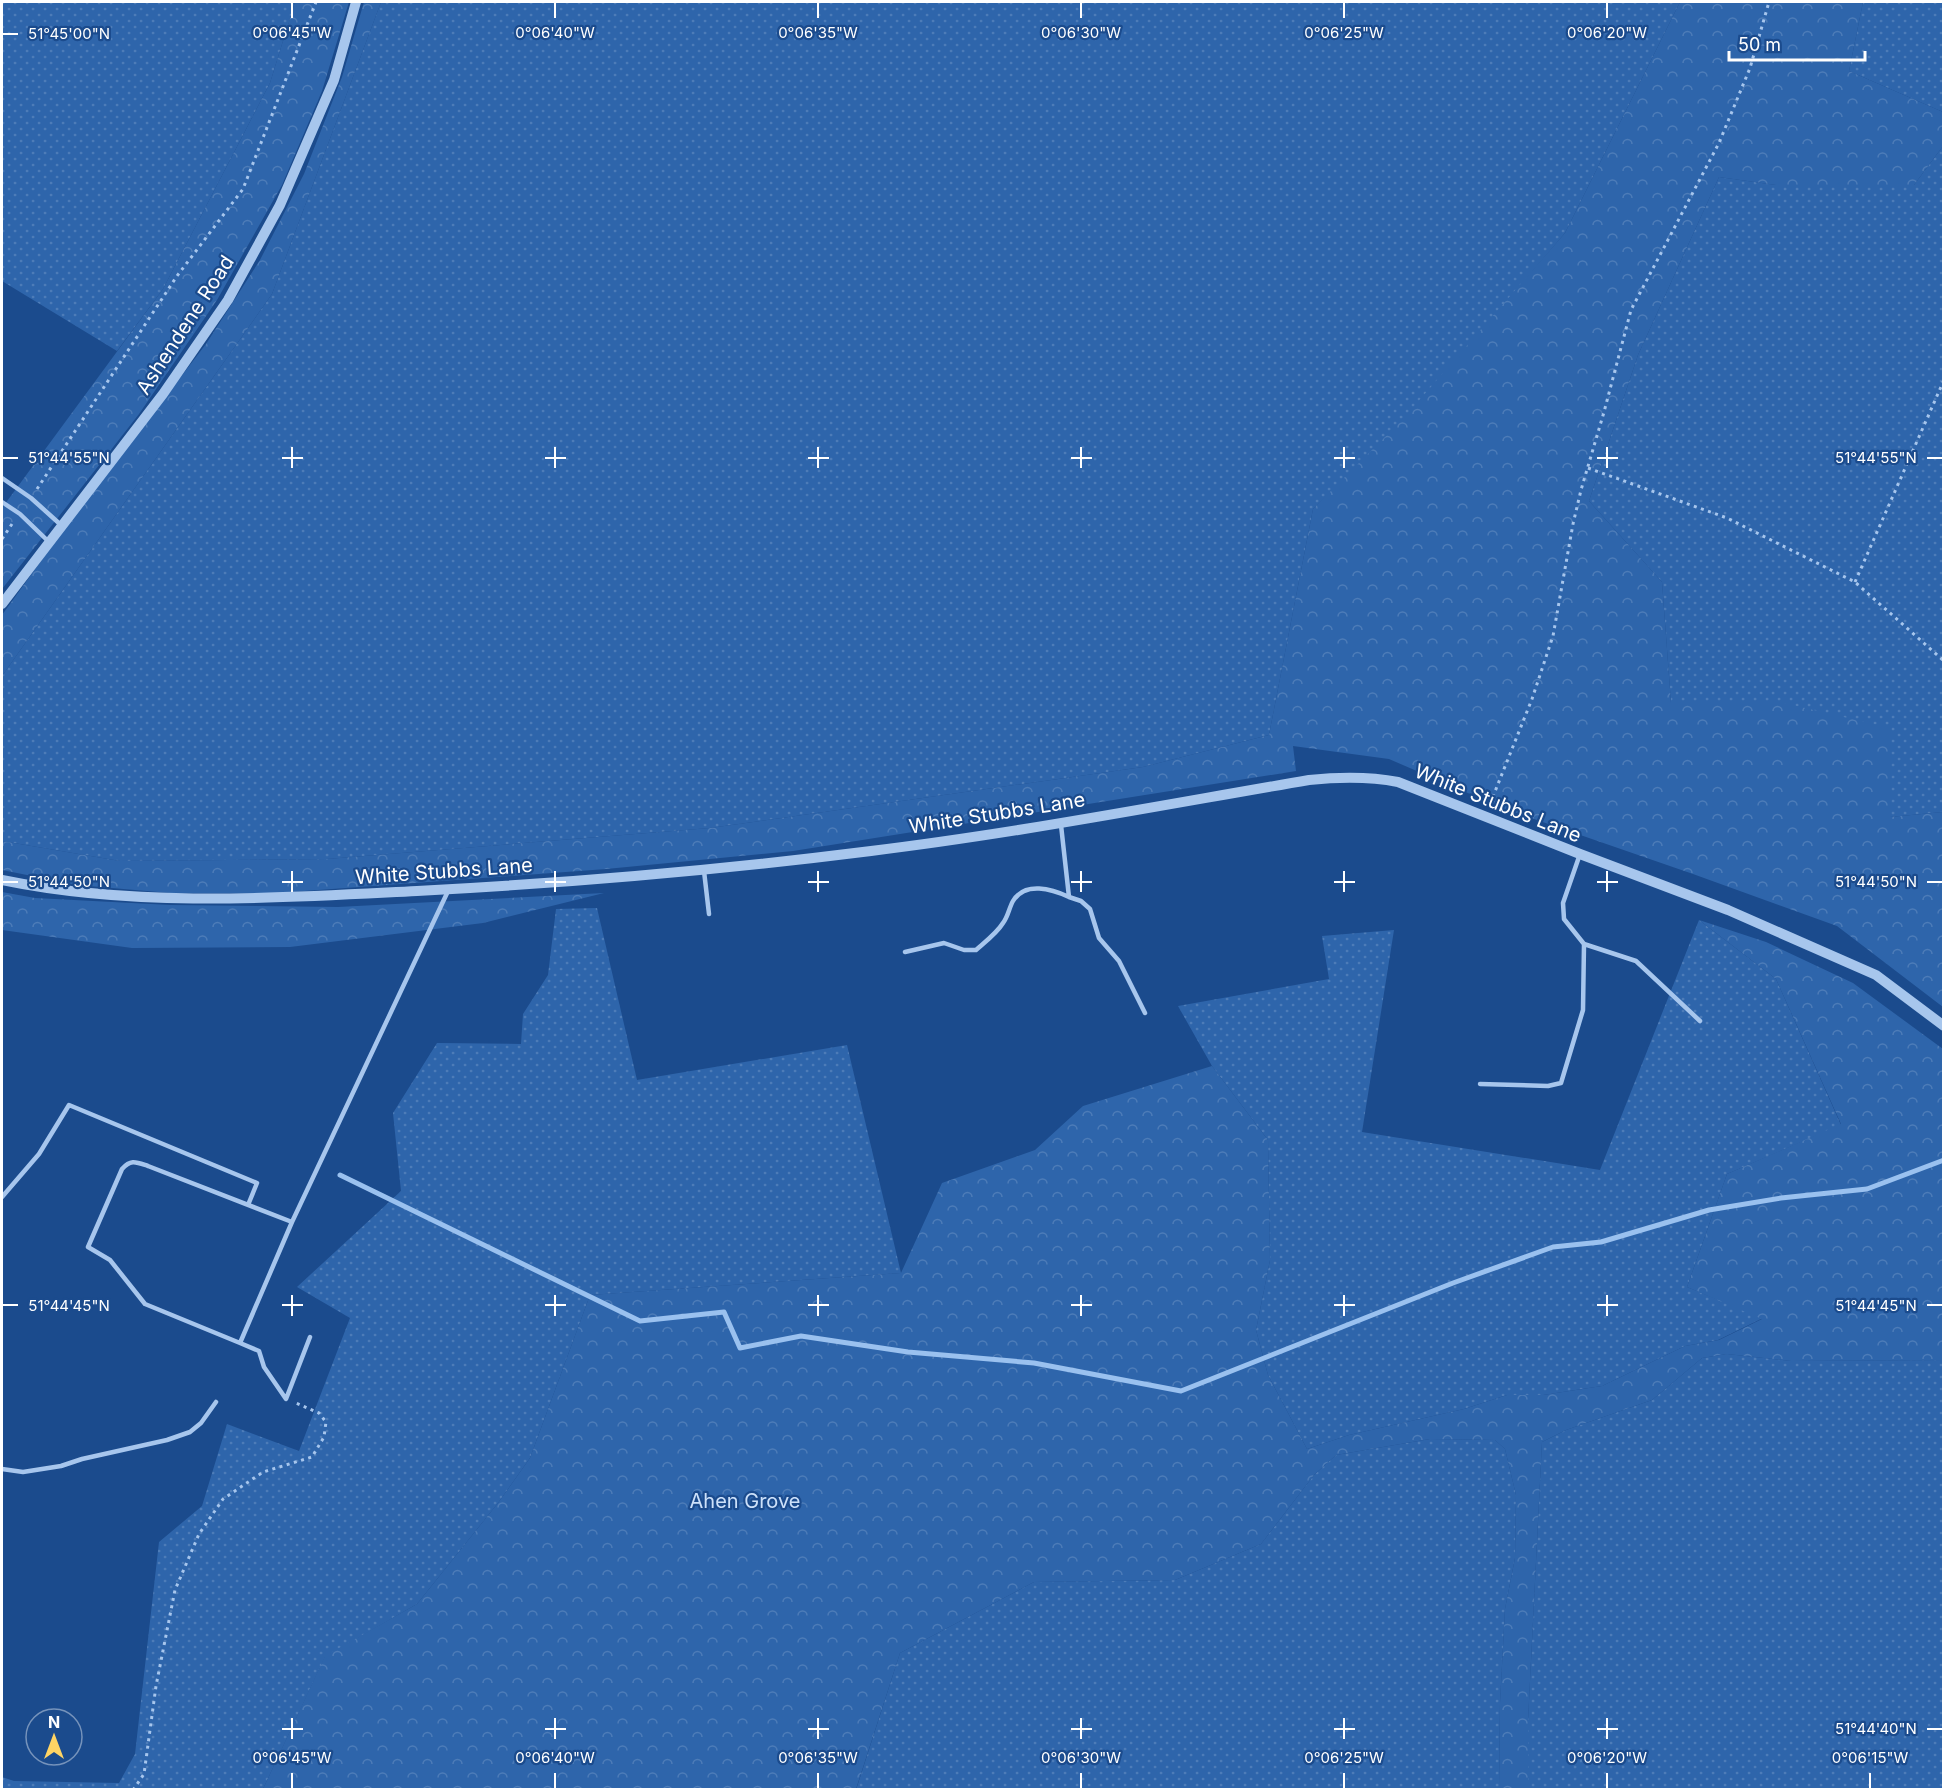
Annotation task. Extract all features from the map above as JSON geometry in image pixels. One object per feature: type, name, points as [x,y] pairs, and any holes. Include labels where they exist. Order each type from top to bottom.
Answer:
[{"type":"street","name":"Ashendene Road","points":[[2,604],[48,541],[163,394],[228,300],[280,205],[334,80],[356,2]]},
{"type":"street","name":"White Stubbs Lane","points":[[2,880],[48,890],[153,898],[273,898],[449,889],[704,871],[875,850],[1061,822],[1309,780],[1345,776],[1374,777],[1398,782],[1580,855],[1728,910],[1876,975],[1944,1026]]},
{"type":"lane","points":[[2,478],[31,498],[61,525]]},
{"type":"lane","points":[[2,502],[20,514],[48,541]]},
{"type":"lane","points":[[1061,822],[1069,897]]},
{"type":"lane","points":[[1580,855],[1563,903],[1564,919],[1584,944],[1636,961],[1700,1021]]},
{"type":"lane","points":[[704,871],[709,914]]},
{"type":"lane","points":[[905,952],[944,943],[964,950],[976,950],[1003,924],[1018,894],[1031,888],[1054,890],[1081,902],[1090,909],[1099,938],[1119,961],[1145,1013]]},
{"type":"lane","points":[[240,1343],[292,1222],[449,889]]},
{"type":"lane","points":[[1480,1084],[1548,1086],[1561,1083],[1583,1010],[1584,944]]},
{"type":"lane","points":[[2,1197],[39,1154],[69,1105],[257,1183],[248,1205]]},
{"type":"lane","points":[[286,1399],[264,1367],[259,1350],[145,1304],[110,1260],[88,1247],[122,1169],[127,1163],[133,1162],[292,1222]]},
{"type":"lane","points":[[286,1399],[310,1337]]},
{"type":"lane","points":[[2,1468],[23,1472],[62,1466],[82,1459],[167,1440],[190,1432],[201,1423],[216,1402]]},
{"type":"path","points":[[31,498],[56,464],[177,276],[243,189],[316,2]]},
{"type":"path","points":[[1485,817],[1532,699],[1553,636],[1573,524],[1631,310],[1719,143],[1750,68],[1768,2]]},
{"type":"path","points":[[1855,582],[1944,380]]},
{"type":"path","points":[[1588,468],[1727,518],[1855,582],[1944,661]]},
{"type":"path","points":[[2,539],[20,514]]},
{"type":"path","points":[[133,1790],[144,1774],[156,1686],[175,1590],[199,1534],[223,1499],[263,1472],[312,1457],[324,1437],[326,1422],[319,1413],[286,1399]]},
{"type":"green space","points":[[2,2],[295,2],[270,83],[163,289],[117,351],[2,281]]},
{"type":"green space","points":[[295,2],[349,2],[322,91],[282,185],[217,300],[139,414],[2,589],[2,508],[163,289],[270,83]]},
{"type":"green space","points":[[364,2],[381,2],[272,294],[2,676],[2,615],[62,532],[206,344],[260,260],[304,174],[342,77]]},
{"type":"green space","points":[[381,2],[1680,2],[1565,233],[1398,429],[1313,509],[1269,735],[1143,767],[710,828],[327,859],[120,861],[2,841],[2,676],[272,294]]},
{"type":"green space","points":[[1680,2],[1863,2],[1849,71],[1943,112],[1943,146],[1914,185],[1776,185],[1719,177],[1638,355],[1589,501],[1662,582],[1671,703],[1784,703],[1890,728],[1890,817],[1943,812],[1943,1007],[1837,926],[1505,809],[1389,759],[1293,746],[1296,771],[793,851],[606,869],[277,893],[170,893],[77,885],[2,870],[2,841],[120,861],[327,859],[710,828],[1143,767],[1269,735],[1313,509],[1402,420],[1565,233]]},
{"type":"green space","points":[[1863,2],[1943,2],[1943,112],[1849,71]]},
{"type":"green space","points":[[1943,146],[1943,812],[1890,817],[1784,704],[1671,703],[1662,582],[1589,501],[1638,355],[1719,177],[1776,185],[1914,185]]},
{"type":"green space","points":[[2,892],[35,898],[170,905],[338,907],[604,893],[483,923],[290,947],[132,948],[2,930]]},
{"type":"green space","points":[[597,908],[637,1080],[847,1045],[901,1273],[590,1295],[530,1458],[498,1503],[417,1604],[325,1657],[263,1789],[2,1790],[2,1777],[14,1781],[119,1783],[135,1754],[159,1542],[202,1506],[227,1424],[299,1451],[350,1318],[297,1287],[401,1191],[393,1113],[437,1043],[521,1044],[523,1014],[548,975],[556,909]]},
{"type":"green space","points":[[1699,920],[1776,979],[1841,1125],[1727,1174],[1687,1287],[1763,1318],[1718,1340],[1685,1346],[1602,1386],[1543,1395],[1507,1395],[1464,1409],[1349,1435],[1307,1449],[1268,1375],[1256,1330],[1270,1260],[1268,1140],[1212,1066],[1178,1006],[1329,979],[1322,936],[1394,930],[1362,1132],[1600,1170]]},
{"type":"green space","name":"Ahen Grove","points":[[1699,920],[1766,942],[1853,983],[1943,1049],[1943,1360],[1791,1361],[1727,1354],[1702,1358],[1652,1400],[1566,1430],[1542,1442],[1528,1721],[1528,1789],[1499,1789],[1500,1703],[1505,1609],[1515,1558],[1516,1495],[1505,1449],[1495,1440],[1430,1439],[1336,1455],[1314,1475],[1261,1544],[1175,1580],[1034,1582],[900,1653],[856,1789],[263,1789],[325,1656],[417,1604],[498,1503],[530,1458],[590,1295],[901,1273],[942,1183],[1035,1150],[1083,1106],[1212,1066],[1268,1140],[1270,1260],[1256,1330],[1268,1375],[1307,1449],[1349,1435],[1464,1409],[1507,1395],[1543,1395],[1602,1386],[1685,1346],[1719,1340],[1762,1319],[1687,1287],[1727,1174],[1841,1124],[1776,979]]},
{"type":"green space","points":[[1727,1354],[1791,1361],[1943,1360],[1943,1789],[1528,1790],[1528,1721],[1542,1442],[1566,1430],[1652,1400],[1702,1358]]},
{"type":"green space","points":[[1430,1439],[1495,1440],[1505,1449],[1516,1495],[1515,1558],[1505,1609],[1500,1703],[1499,1789],[856,1790],[900,1653],[1034,1582],[1175,1580],[1261,1544],[1314,1475],[1336,1455]]},
{"type":"waterway","points":[[340,1175],[640,1321],[724,1312],[740,1348],[801,1336],[908,1352],[1034,1363],[1181,1391],[1453,1283],[1553,1247],[1601,1242],[1709,1210],[1781,1198],[1867,1189],[1944,1160]]}]
